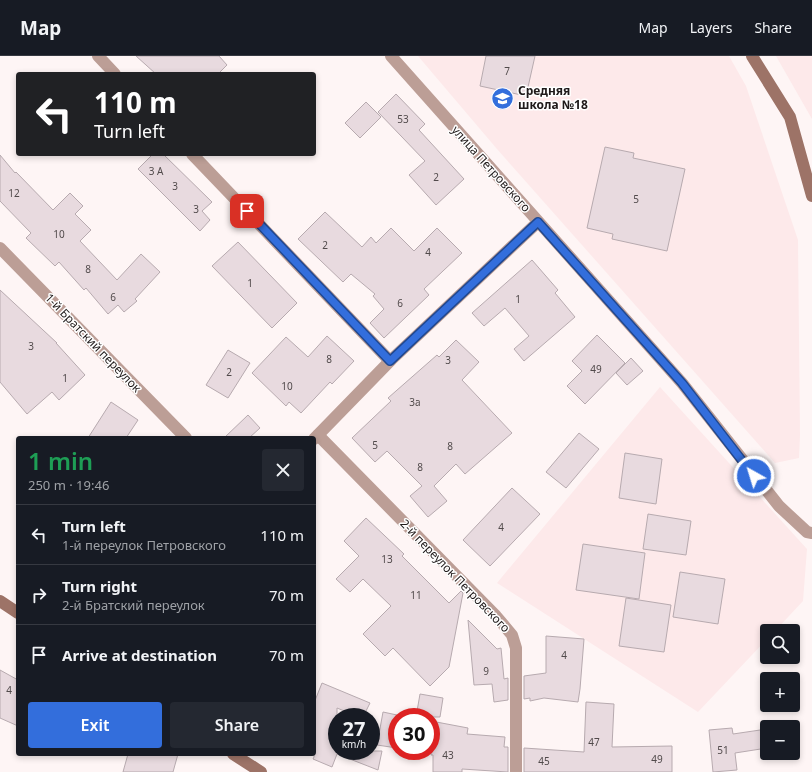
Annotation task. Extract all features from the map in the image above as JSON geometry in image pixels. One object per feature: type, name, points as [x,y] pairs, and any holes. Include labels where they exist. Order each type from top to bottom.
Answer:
[{"type":"street","points":[[98,56],[113,72]]},
{"type":"street","name":"улица Петровского","points":[[391,56],[682,383],[779,506],[807,532],[812,533]]},
{"type":"street","points":[[752,56],[790,117],[812,196]]},
{"type":"street","points":[[194,156],[390,361]]},
{"type":"street","points":[[316,437],[390,361],[538,222]]},
{"type":"street","name":"1-й Братский переулок","points":[[0,248],[184,436]]},
{"type":"street","name":"2-й переулок Петровского","points":[[316,437],[496,616],[512,635],[516,648],[516,772]]},
{"type":"street","points":[[0,601],[16,612]]},
{"type":"street","points":[[236,756],[261,772]]},
{"type":"shaded area","points":[[418,56],[729,56],[746,86],[798,240],[799,458],[775,463],[497,149]]},
{"type":"shaded area","points":[[776,56],[812,56],[812,119]]},
{"type":"shaded area","points":[[660,387],[807,549],[803,601],[782,624],[760,624],[760,646],[698,712],[497,583]]},
{"type":"building","points":[[136,56],[219,56],[227,65],[220,72],[154,72]]},
{"type":"building","points":[[486,56],[535,56],[526,96],[480,86]]},
{"type":"building","points":[[396,94],[425,124],[419,130],[464,179],[436,205],[409,175],[425,161],[378,112]]},
{"type":"building","points":[[366,102],[381,117],[360,138],[345,123]]},
{"type":"building","points":[[605,147],[634,153],[633,158],[685,169],[667,251],[612,239],[613,234],[587,228]]},
{"type":"building","points":[[0,155],[15,173],[16,172],[53,210],[70,193],[83,206],[75,214],[91,230],[80,241],[117,280],[141,254],[160,272],[135,299],[137,301],[124,312],[118,305],[108,314],[86,288],[84,290],[59,262],[55,266],[26,238],[31,233],[0,201]]},
{"type":"building","points":[[151,156],[165,156],[212,202],[202,211],[210,220],[200,231],[138,169]]},
{"type":"building","points":[[325,212],[362,247],[371,237],[376,243],[391,228],[414,251],[437,228],[462,253],[424,289],[429,295],[384,338],[370,323],[384,309],[373,296],[375,294],[351,274],[343,282],[298,239]]},
{"type":"building","points":[[238,242],[297,303],[272,328],[212,266]]},
{"type":"building","points":[[532,260],[558,290],[555,293],[575,317],[524,361],[514,349],[529,336],[505,308],[484,326],[472,313]]},
{"type":"building","points":[[0,290],[57,343],[85,375],[59,400],[52,392],[27,414],[0,382]]},
{"type":"building","points":[[597,335],[625,363],[585,404],[567,386],[582,371],[572,361]]},
{"type":"building","points":[[327,336],[354,361],[332,384],[330,382],[301,413],[289,402],[286,406],[252,373],[286,337],[308,357]]},
{"type":"building","points":[[456,340],[479,362],[462,380],[512,433],[465,474],[456,464],[434,486],[447,501],[428,517],[410,496],[422,486],[387,451],[375,462],[352,438],[391,401],[388,398],[437,355],[439,357]]},
{"type":"building","points":[[228,350],[250,363],[228,398],[206,385]]},
{"type":"building","points":[[631,358],[643,371],[627,385],[616,373]]},
{"type":"building","points":[[111,402],[138,420],[127,436],[89,436]]},
{"type":"building","points":[[248,415],[260,428],[251,436],[226,436]]},
{"type":"building","points":[[579,433],[599,449],[566,488],[546,472]]},
{"type":"building","points":[[625,453],[662,459],[656,504],[619,498]]},
{"type":"building","points":[[512,488],[540,514],[490,566],[463,540]]},
{"type":"building","points":[[648,514],[691,521],[686,555],[643,549]]},
{"type":"building","points":[[366,518],[404,554],[402,556],[449,603],[461,591],[463,593],[449,667],[430,686],[393,648],[385,656],[363,634],[391,606],[363,579],[350,592],[336,579],[359,556],[344,541]]},
{"type":"building","points":[[583,544],[645,553],[639,599],[576,590]]},
{"type":"building","points":[[680,572],[725,579],[718,624],[673,617]]},
{"type":"building","points":[[626,598],[671,605],[664,652],[619,646]]},
{"type":"building","points":[[468,620],[497,649],[501,648],[504,679],[508,678],[508,700],[494,702],[492,684],[474,685]]},
{"type":"building","points":[[546,636],[584,639],[578,702],[544,698],[530,701],[530,698],[524,699],[524,676],[546,673]]},
{"type":"building","points":[[0,670],[16,679],[16,725],[0,718]]},
{"type":"building","points":[[322,683],[370,703],[368,708],[328,708],[328,760],[335,760],[332,767],[313,759],[314,756],[316,756],[316,698]]},
{"type":"building","points":[[420,694],[443,698],[440,717],[440,708],[418,708]]},
{"type":"building","points":[[586,702],[614,704],[612,747],[672,746],[672,772],[524,772],[524,748],[584,752]]},
{"type":"building","points":[[383,712],[388,713],[388,747],[380,745],[380,728]]},
{"type":"building","points":[[440,723],[468,728],[467,734],[505,737],[504,747],[508,747],[508,772],[462,769],[462,772],[433,772],[433,760],[440,760]]},
{"type":"building","points":[[732,728],[733,734],[760,730],[760,749],[735,753],[737,770],[713,772],[709,730]]},
{"type":"building","points":[[380,751],[382,751],[378,770],[352,760],[380,760]]},
{"type":"building","points":[[127,756],[177,756],[173,772],[123,772]]},
{"type":"place","name":"Средняя школа №18","points":[[502,98]]},
{"type":"route","points":[[247,211],[390,361],[538,222],[682,383],[754,476]]}]
